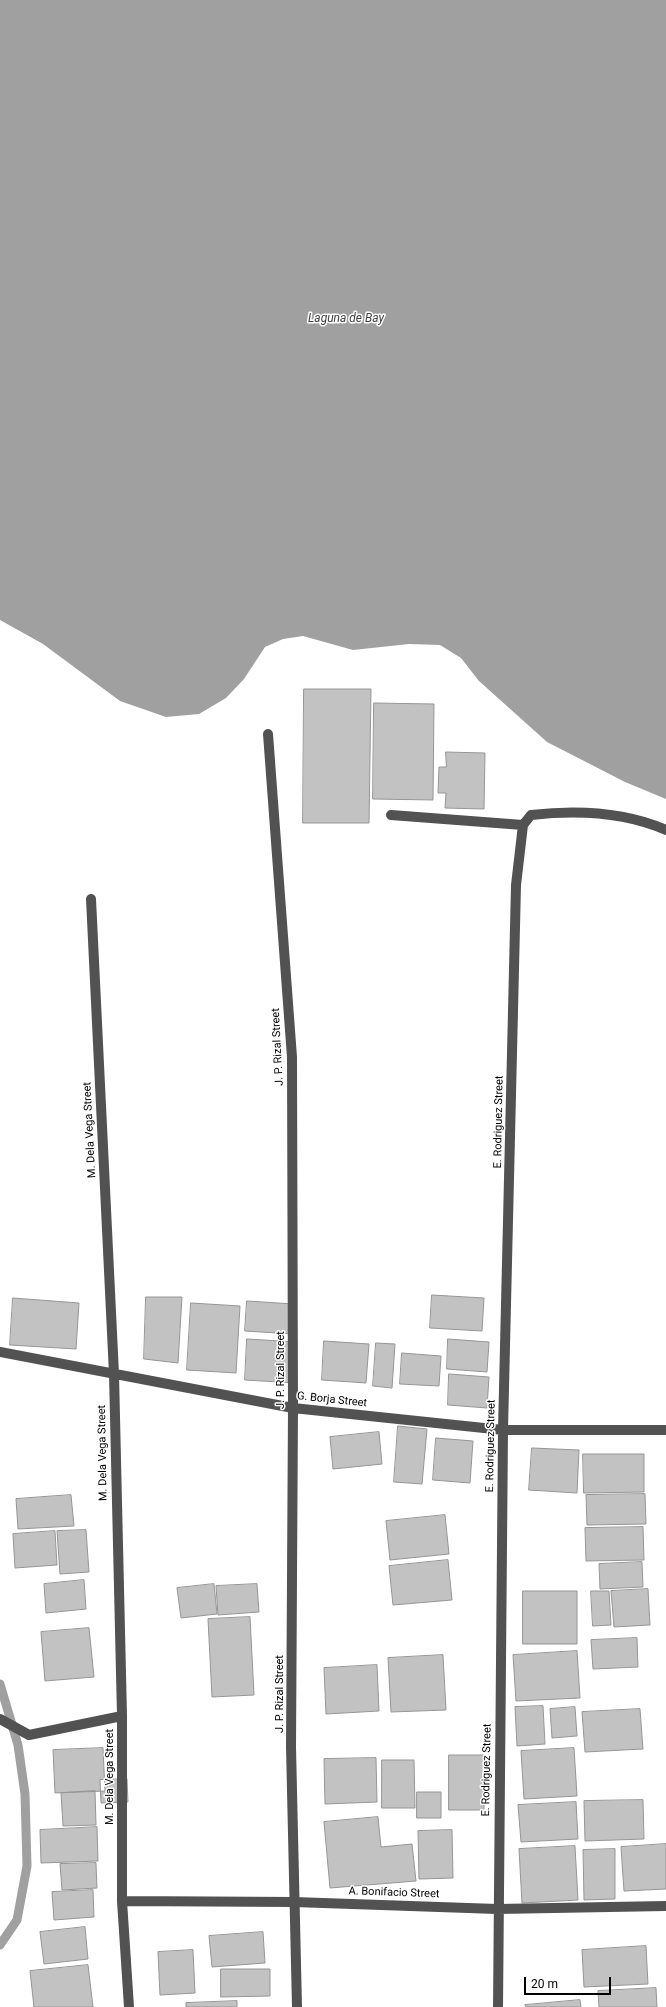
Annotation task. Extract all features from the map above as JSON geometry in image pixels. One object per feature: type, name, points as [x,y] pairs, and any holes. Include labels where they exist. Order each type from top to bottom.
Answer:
[{"type":"street","name":"J. P. Rizal Street","points":[[268,734],[292,1057],[294,1408],[291,1747],[297,2007]]},
{"type":"street","points":[[391,815],[523,825],[531,815],[558,812],[591,812],[653,824],[666,830]]},
{"type":"street","name":"E. Rodriguez Street","points":[[498,2007],[497,1909],[503,1430],[516,885],[523,825]]},
{"type":"street","name":"M. Dela Vega Street","points":[[91,900],[114,1374],[122,1716],[122,1901],[129,2007]]},
{"type":"street","name":"G. Borja Street","points":[[0,1352],[294,1408],[503,1430],[666,1430]]},
{"type":"street","points":[[0,1719],[29,1736],[122,1716]]},
{"type":"street","name":"A. Bonifacio Street","points":[[122,1901],[294,1902],[497,1909],[666,1906]]},
{"type":"water","name":"Laguna de Bay","points":[[0,0],[666,0],[666,799],[625,782],[547,742],[479,681],[461,658],[440,645],[409,644],[353,650],[303,636],[283,639],[265,647],[244,679],[226,698],[199,714],[166,717],[120,701],[43,644],[0,620]]},
{"type":"building","points":[[304,689],[371,689],[369,823],[303,823]]},
{"type":"building","points":[[374,703],[434,704],[433,800],[373,799]]},
{"type":"building","points":[[446,752],[485,753],[484,809],[445,808],[446,793],[438,793],[439,767],[446,767]]},
{"type":"building","points":[[432,1295],[484,1298],[482,1331],[430,1328]]},
{"type":"building","points":[[146,1297],[182,1297],[178,1363],[144,1359]]},
{"type":"building","points":[[13,1298],[79,1303],[76,1349],[10,1345]]},
{"type":"building","points":[[247,1301],[294,1304],[293,1334],[245,1331]]},
{"type":"building","points":[[191,1303],[240,1306],[236,1373],[187,1370]]},
{"type":"building","points":[[247,1339],[297,1342],[295,1383],[245,1380]]},
{"type":"building","points":[[448,1339],[489,1342],[487,1372],[447,1369]]},
{"type":"building","points":[[324,1341],[369,1344],[366,1383],[322,1380]]},
{"type":"building","points":[[376,1343],[395,1344],[392,1388],[373,1386]]},
{"type":"building","points":[[402,1353],[441,1356],[439,1386],[400,1384]]},
{"type":"building","points":[[449,1374],[489,1377],[487,1408],[448,1405]]},
{"type":"building","points":[[398,1426],[427,1429],[422,1484],[394,1482]]},
{"type":"building","points":[[379,1432],[382,1464],[333,1469],[330,1437]]},
{"type":"building","points":[[436,1438],[473,1441],[470,1483],[433,1480]]},
{"type":"building","points":[[532,1448],[579,1450],[577,1493],[529,1490]]},
{"type":"building","points":[[583,1454],[644,1454],[644,1492],[584,1493]]},
{"type":"building","points":[[645,1494],[646,1524],[587,1525],[586,1495]]},
{"type":"building","points":[[71,1495],[74,1526],[18,1529],[16,1499]]},
{"type":"building","points":[[445,1515],[449,1554],[390,1560],[386,1521]]},
{"type":"building","points":[[643,1527],[644,1560],[586,1561],[585,1528]]},
{"type":"building","points":[[86,1530],[89,1572],[60,1574],[57,1531]]},
{"type":"building","points":[[55,1531],[57,1565],[15,1568],[13,1534]]},
{"type":"building","points":[[448,1560],[452,1600],[393,1605],[389,1566]]},
{"type":"building","points":[[642,1562],[643,1587],[600,1589],[599,1564]]},
{"type":"building","points":[[84,1580],[86,1609],[46,1613],[44,1584]]},
{"type":"building","points":[[214,1584],[217,1614],[181,1618],[177,1588]]},
{"type":"building","points":[[257,1584],[259,1612],[218,1615],[216,1586]]},
{"type":"building","points":[[648,1589],[650,1625],[614,1627],[611,1591]]},
{"type":"building","points":[[523,1591],[577,1591],[577,1644],[523,1644]]},
{"type":"building","points":[[591,1591],[609,1591],[611,1625],[593,1626]]},
{"type":"building","points":[[250,1617],[254,1695],[212,1697],[208,1619]]},
{"type":"building","points":[[89,1628],[94,1677],[45,1681],[41,1632]]},
{"type":"building","points":[[637,1638],[638,1667],[593,1669],[591,1640]]},
{"type":"building","points":[[577,1651],[580,1698],[516,1701],[513,1655]]},
{"type":"building","points":[[443,1655],[446,1710],[391,1712],[388,1658]]},
{"type":"building","points":[[377,1665],[379,1711],[326,1714],[324,1668]]},
{"type":"building","points":[[543,1706],[545,1744],[517,1746],[515,1707]]},
{"type":"building","points":[[575,1707],[577,1736],[552,1738],[550,1709]]},
{"type":"building","points":[[640,1709],[643,1749],[585,1752],[582,1712]]},
{"type":"building","points":[[103,1748],[105,1791],[55,1793],[53,1750]]},
{"type":"building","points":[[574,1748],[577,1796],[524,1799],[521,1751]]},
{"type":"building","points":[[449,1755],[484,1755],[484,1810],[449,1810]]},
{"type":"building","points":[[376,1758],[377,1802],[325,1804],[324,1759]]},
{"type":"building","points":[[382,1760],[414,1760],[415,1808],[382,1808]]},
{"type":"building","points":[[127,1779],[128,1802],[101,1803],[100,1780]]},
{"type":"building","points":[[95,1791],[96,1825],[63,1826],[61,1793]]},
{"type":"building","points":[[417,1792],[441,1792],[441,1818],[417,1818]]},
{"type":"building","points":[[643,1800],[644,1839],[585,1841],[584,1801]]},
{"type":"building","points":[[576,1802],[578,1839],[521,1842],[518,1805]]},
{"type":"building","points":[[378,1817],[381,1847],[412,1844],[416,1881],[330,1888],[324,1822]]},
{"type":"building","points":[[97,1827],[98,1861],[41,1863],[40,1830]]},
{"type":"building","points":[[452,1830],[453,1878],[419,1879],[418,1831]]},
{"type":"building","points":[[666,1844],[666,1889],[624,1891],[621,1847]]},
{"type":"building","points":[[575,1846],[578,1900],[522,1903],[519,1849]]},
{"type":"building","points":[[615,1849],[615,1899],[584,1900],[583,1850]]},
{"type":"building","points":[[96,1863],[97,1888],[62,1890],[60,1864]]},
{"type":"building","points":[[93,1890],[94,1917],[54,1920],[52,1892]]},
{"type":"building","points":[[85,1927],[88,1959],[44,1964],[40,1932]]},
{"type":"building","points":[[263,1932],[265,1963],[212,1967],[209,1936]]},
{"type":"building","points":[[646,1946],[648,1984],[584,1987],[582,1950]]},
{"type":"building","points":[[193,1950],[195,1993],[160,1995],[158,1952]]},
{"type":"building","points":[[88,1965],[93,2007],[34,2007],[30,1971]]},
{"type":"building","points":[[221,1969],[270,1969],[270,1996],[221,1997]]},
{"type":"building","points":[[656,1988],[657,2007],[599,2007],[598,1991]]},
{"type":"building","points":[[580,2000],[581,2007],[526,2007],[525,2005]]},
{"type":"building","points":[[237,2001],[237,2007],[186,2007],[186,2003]]},
{"type":"waterway","points":[[0,1684],[18,1745],[25,1794],[27,1866],[17,1920],[0,1945]]}]
